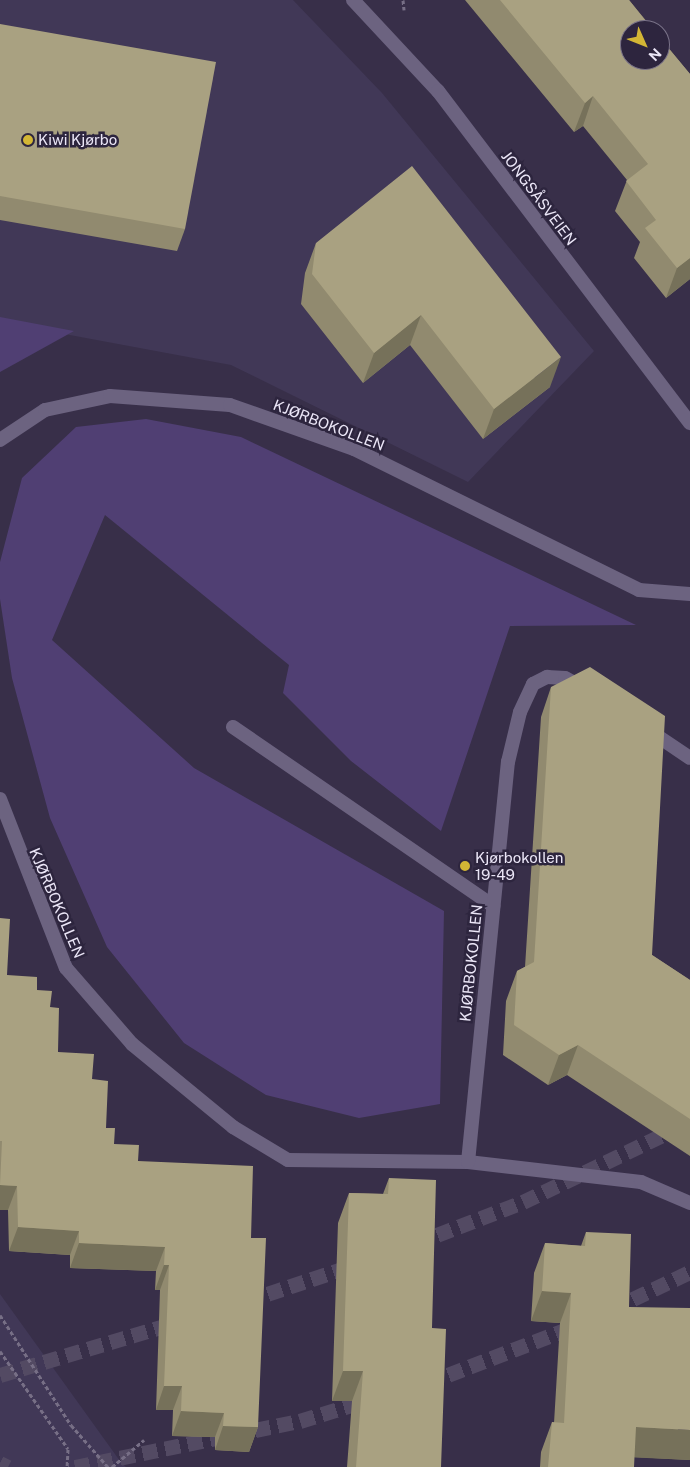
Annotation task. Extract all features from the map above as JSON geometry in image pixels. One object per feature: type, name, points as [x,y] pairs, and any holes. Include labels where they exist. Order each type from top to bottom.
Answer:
[{"type":"street","name":"JONGSÅSVEIEN","points":[[353,0],[438,91],[690,423]]},
{"type":"street","name":"KJØRBOKOLLEN","points":[[0,440],[45,410],[110,396],[230,405],[354,448],[591,570],[640,590],[690,594]]},
{"type":"street","name":"KJØRBOKOLLEN","points":[[468,1162],[508,762],[533,684],[548,677],[565,678],[595,695]]},
{"type":"street","points":[[634,721],[690,758]]},
{"type":"street","points":[[232,727],[493,906]]},
{"type":"street","name":"KJØRBOKOLLEN","points":[[0,800],[66,968],[132,1044],[234,1127],[288,1160],[468,1162],[641,1182],[690,1203]]},
{"type":"path","points":[[403,0],[404,10]]},
{"type":"path","points":[[0,1315],[71,1425],[108,1467]]},
{"type":"path","points":[[0,1351],[68,1449],[67,1467]]},
{"type":"path","points":[[112,1467],[144,1440]]},
{"type":"shaded area","points":[[0,0],[293,0],[382,93],[594,351],[468,482],[231,365],[0,322]]},
{"type":"shaded area","points":[[0,317],[74,331],[0,372]]},
{"type":"shaded area","points":[[146,419],[241,437],[636,625],[510,626],[441,831],[351,761],[283,693],[289,665],[105,515],[52,640],[194,768],[444,911],[440,1104],[359,1118],[266,1095],[184,1043],[107,947],[50,818],[12,678],[0,599],[0,562],[22,478],[76,427]]},
{"type":"shaded area","points":[[0,1294],[120,1461],[126,1467],[0,1467]]},
{"type":"building","points":[[500,0],[629,0],[645,20],[620,20],[620,70],[670,70],[670,50],[690,74],[690,258],[677,268],[645,228],[656,220],[626,181],[648,164],[593,96],[585,103]]},
{"type":"building","points":[[0,24],[216,62],[185,229],[0,196]]},
{"type":"building","points":[[412,166],[561,357],[494,409],[421,315],[374,353],[312,274],[316,243]]},
{"type":"building","points":[[590,667],[665,716],[652,955],[690,980],[690,1119],[578,1045],[559,1055],[514,1025],[517,971],[534,962],[551,687]]},
{"type":"building","points":[[0,918],[10,919],[7,975],[37,977],[37,990],[52,991],[50,1007],[59,1008],[58,1052],[94,1054],[92,1079],[108,1081],[106,1128],[115,1128],[114,1144],[139,1145],[138,1161],[253,1166],[251,1238],[266,1238],[258,1427],[223,1426],[224,1413],[181,1411],[182,1386],[164,1386],[169,1265],[164,1265],[165,1247],[79,1243],[79,1231],[18,1227],[17,1186],[0,1185],[2,1141],[0,1141]]},
{"type":"building","points":[[389,1178],[436,1180],[432,1328],[446,1329],[441,1467],[356,1467],[363,1371],[343,1371],[349,1193],[388,1194]]},
{"type":"building","points":[[586,1232],[631,1234],[629,1307],[690,1308],[690,1430],[636,1427],[634,1467],[548,1467],[552,1422],[564,1423],[571,1293],[542,1291],[545,1243],[585,1246]]},
{"type":"tunnel","points":[[416,1243],[523,1202],[690,1122]]},
{"type":"tunnel","points":[[246,1301],[354,1265]]},
{"type":"tunnel","points":[[612,1309],[690,1272]]},
{"type":"tunnel","points":[[0,1375],[178,1322]]},
{"type":"tunnel","points":[[427,1383],[578,1325]]},
{"type":"tunnel","points":[[75,1467],[300,1421],[371,1399]]},
{"type":"tunnel","points":[[0,1463],[8,1467]]},
{"type":"place","name":"Kiwi Kjørbo","points":[[28,140]]},
{"type":"place","name":"Kjørbokollen 19-49","points":[[465,866]]}]
